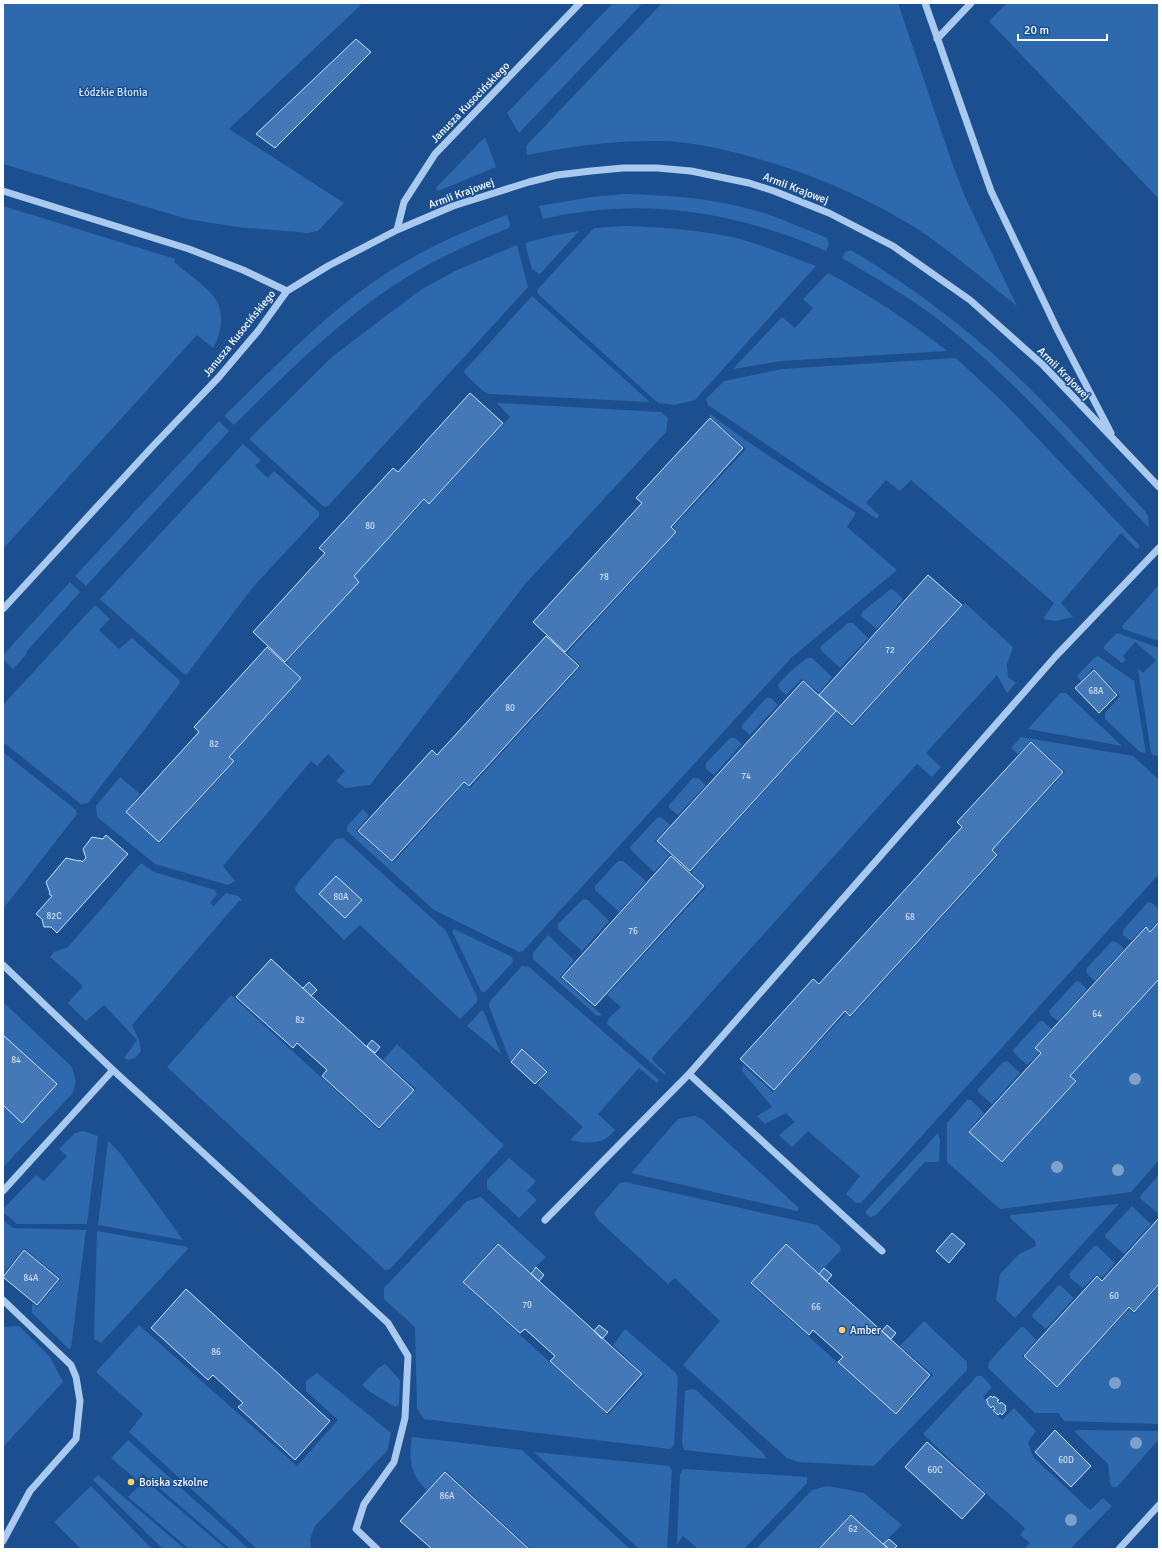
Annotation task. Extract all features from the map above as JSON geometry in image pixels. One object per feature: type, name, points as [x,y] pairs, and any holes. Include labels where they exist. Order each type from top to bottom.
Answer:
[{"type":"street","name":"Janusza Kusocińskiego","points":[[3,609],[219,377],[258,331],[287,291],[328,266],[397,230],[404,202],[435,154],[580,3]]},
{"type":"street","name":"Armii Krajowej","points":[[924,3],[991,191],[1058,331],[1115,442]]},
{"type":"street","points":[[937,39],[971,3]]},
{"type":"street","name":"Armii Krajowej","points":[[397,230],[453,206],[525,183],[557,175],[591,170],[623,168],[684,170],[749,182],[829,213],[893,246],[970,300],[1043,366],[1159,487]]},
{"type":"street","points":[[3,192],[189,249],[243,270],[287,291]]},
{"type":"street","points":[[545,1220],[689,1074],[1055,657],[1159,548]]},
{"type":"street","points":[[3,965],[113,1070],[388,1323],[408,1356],[405,1418],[394,1462],[364,1504],[356,1528],[377,1549]]},
{"type":"street","points":[[3,1191],[113,1070]]},
{"type":"street","points":[[689,1074],[882,1251]]},
{"type":"street","points":[[3,1300],[71,1364],[76,1377],[80,1401],[76,1439],[30,1491],[3,1541]]},
{"type":"street","points":[[1119,1549],[1159,1505]]},
{"type":"green space","name":"Łódzkie Błonia","points":[[3,3],[363,3],[229,129],[344,203],[318,231],[307,233],[237,227],[187,219],[3,164]]},
{"type":"green space","points":[[613,3],[643,3],[519,133],[507,113]]},
{"type":"green space","points":[[662,3],[898,3],[965,197],[1017,306],[944,248],[909,224],[856,195],[838,187],[767,161],[705,146],[662,141],[594,144],[527,155],[526,146]]},
{"type":"green space","points":[[1007,3],[1159,3],[1159,199],[989,21]]},
{"type":"green space","points":[[485,137],[496,167],[438,191],[436,188]]},
{"type":"green space","points":[[625,194],[661,195],[715,201],[750,209],[767,214],[827,238],[829,245],[826,251],[792,237],[757,226],[722,217],[687,211],[651,208],[615,209],[579,212],[543,219],[539,206],[591,197]]},
{"type":"green space","points":[[3,206],[175,259],[174,262],[201,284],[214,297],[220,309],[221,322],[218,336],[213,348],[197,335],[3,549]]},
{"type":"green space","points":[[507,215],[510,225],[509,228],[472,243],[412,274],[364,307],[318,344],[234,425],[224,416],[314,330],[333,313],[372,283],[388,272],[437,244]]},
{"type":"green space","points":[[626,226],[679,229],[732,237],[816,266],[695,400],[675,405],[658,403],[537,293],[538,289],[594,228]]},
{"type":"green space","points":[[579,231],[540,274],[532,269],[525,243]]},
{"type":"green space","points":[[517,245],[528,287],[328,506],[324,507],[249,439],[332,357],[422,289],[457,270]]},
{"type":"green space","points":[[851,250],[927,300],[970,334],[1016,375],[1060,419],[1144,510],[1148,516],[1149,528],[1046,418],[992,365],[935,317],[913,301],[842,258],[845,252]]},
{"type":"green space","points":[[828,273],[889,309],[947,351],[781,361],[733,369],[782,317],[795,328],[813,308],[803,299]]},
{"type":"green space","points":[[532,296],[650,402],[489,394],[483,391],[465,374],[464,371]]},
{"type":"green space","points":[[956,358],[1004,403],[1140,546],[1137,549],[1121,533],[1061,603],[1073,617],[1056,621],[1043,619],[1054,603],[911,480],[900,491],[886,480],[866,503],[879,515],[877,519],[708,405],[706,399],[724,381],[782,369]]},
{"type":"green space","points":[[497,403],[661,412],[668,418],[666,432],[526,583],[370,785],[345,788],[336,781],[345,771],[328,754],[317,766],[311,761],[223,866],[235,881],[228,885],[155,864],[97,817],[96,806],[120,777],[140,794],[126,812],[160,843],[235,761],[230,757],[302,678],[286,663],[360,581],[354,576],[425,500],[430,504],[510,417]]},
{"type":"green space","points":[[710,414],[751,444],[856,513],[847,527],[897,570],[791,658],[523,951],[519,952],[434,910],[347,831],[347,826],[363,809],[369,816],[356,831],[393,863],[464,784],[470,788],[581,666],[567,653],[677,532],[673,527],[746,449],[709,416]]},
{"type":"green space","points":[[219,421],[229,431],[86,586],[75,576]]},
{"type":"green space","points":[[243,444],[261,460],[255,466],[268,478],[274,471],[319,512],[319,516],[253,587],[187,674],[184,674],[100,599]]},
{"type":"green space","points":[[70,582],[80,592],[27,651],[26,655],[13,669],[3,659],[3,655]]},
{"type":"green space","points":[[1159,585],[1159,641],[1123,629],[1122,626]]},
{"type":"green space","points":[[891,589],[903,599],[877,629],[861,616],[862,612]]},
{"type":"green space","points":[[965,603],[1013,647],[1007,664],[1008,677],[1016,683],[1007,693],[997,675],[926,753],[941,767],[932,777],[917,764],[652,1058],[654,1062],[666,1073],[665,1075],[607,1024],[609,1018],[621,1007],[607,995],[706,887],[691,872],[836,712],[852,727]]},
{"type":"green space","points":[[95,605],[110,619],[99,630],[119,649],[132,638],[179,680],[180,683],[88,803],[81,804],[3,742],[3,705]]},
{"type":"green space","points":[[848,623],[853,623],[868,638],[840,668],[821,650],[821,646]]},
{"type":"green space","points":[[1117,633],[1159,648],[1159,756],[1152,755],[1151,752],[1138,669],[1143,673],[1156,660],[1135,642],[1123,656],[1126,660],[1122,663],[1104,649],[1104,646]]},
{"type":"green space","points":[[1098,656],[1134,681],[1146,753],[1140,752],[1105,719],[1105,713],[1120,696],[1093,668],[1081,681],[1077,676],[1094,658]]},
{"type":"green space","points":[[807,658],[812,658],[832,677],[819,693],[802,679],[786,695],[779,689],[778,684]]},
{"type":"green space","points":[[1060,693],[1066,693],[1122,746],[1028,729]]},
{"type":"green space","points":[[766,698],[771,698],[778,705],[750,735],[742,728],[742,725]]},
{"type":"green space","points":[[1021,737],[1133,756],[1159,780],[1159,874],[861,1203],[856,1203],[846,1194],[860,1176],[808,1131],[792,1147],[779,1135],[795,1122],[786,1113],[765,1124],[757,1116],[772,1107],[742,1071],[743,1065],[773,1092],[846,1013],[851,1017],[999,855],[993,850],[1065,772],[1031,741],[1018,754],[1011,748]]},
{"type":"green space","points":[[730,738],[735,738],[742,744],[714,775],[706,769],[706,763]]},
{"type":"green space","points":[[3,752],[76,810],[77,814],[3,909]]},
{"type":"green space","points":[[693,778],[698,778],[706,785],[678,815],[669,808],[669,805]]},
{"type":"green space","points":[[661,817],[670,825],[655,841],[670,855],[654,872],[631,850],[630,847],[657,818]]},
{"type":"green space","points":[[343,838],[445,930],[477,997],[477,1002],[460,1019],[360,925],[344,940],[296,892],[295,888],[300,880],[336,839]],"holes":[[[336,876],[362,900],[345,918],[319,894]]]},
{"type":"green space","points":[[618,861],[623,861],[646,881],[619,912],[595,890],[595,886]]},
{"type":"green space","points":[[141,863],[154,872],[215,890],[217,894],[210,903],[214,906],[226,893],[238,896],[243,901],[239,901],[132,1025],[139,1040],[141,1051],[135,1058],[128,1060],[124,1058],[137,1040],[104,1005],[86,1021],[68,1003],[83,986],[50,957],[54,952],[68,947]]},
{"type":"green space","points":[[583,899],[588,900],[609,921],[582,951],[558,929],[558,924]]},
{"type":"green space","points":[[1148,902],[1152,903],[1159,909],[1159,920],[1150,930],[1145,926],[1131,941],[1123,935],[1123,930]]},
{"type":"green space","points":[[454,929],[512,957],[513,962],[485,992],[481,991],[452,931]]},
{"type":"green space","points":[[548,935],[574,960],[560,977],[602,1015],[597,1016],[533,959],[533,953]]},
{"type":"green space","points":[[1112,941],[1118,943],[1124,949],[1095,981],[1087,974],[1086,969]]},
{"type":"green space","points":[[522,966],[529,967],[659,1080],[657,1083],[639,1068],[598,1114],[615,1130],[605,1139],[597,1142],[578,1142],[570,1140],[583,1127],[537,1085],[548,1072],[523,1048],[510,1061],[489,1006],[490,1001]]},
{"type":"green space","points":[[1159,980],[1159,1160],[1131,1192],[1000,1209],[947,1162],[947,1123],[967,1100],[971,1100],[984,1113],[968,1131],[1002,1163],[1077,1081],[1071,1076]]},
{"type":"green space","points":[[1076,981],[1080,982],[1087,989],[1058,1021],[1051,1016],[1049,1011]]},
{"type":"green space","points":[[231,995],[379,1130],[416,1089],[383,1060],[397,1044],[504,1145],[390,1269],[385,1270],[167,1067]]},
{"type":"green space","points":[[3,1002],[71,1066],[74,1074],[75,1086],[72,1094],[3,1167]]},
{"type":"green space","points":[[482,1010],[484,1012],[501,1054],[467,1026]]},
{"type":"green space","points":[[1040,1021],[1043,1021],[1051,1029],[1034,1048],[1039,1053],[1027,1065],[1015,1054],[1013,1050]]},
{"type":"green space","points":[[1007,1061],[1020,1073],[992,1104],[978,1092],[978,1089],[1003,1062]]},
{"type":"green space","points":[[695,1116],[702,1119],[799,1208],[797,1211],[631,1173],[678,1119]]},
{"type":"green space","points":[[83,1131],[98,1136],[87,1224],[17,1224],[3,1212],[3,1209],[36,1175],[44,1181],[67,1156],[59,1149],[75,1133]]},
{"type":"green space","points":[[938,1133],[940,1140],[939,1162],[925,1162],[876,1215],[871,1217],[866,1214],[866,1211]]},
{"type":"green space","points":[[108,1141],[120,1153],[183,1240],[98,1225]]},
{"type":"green space","points":[[509,1158],[536,1181],[527,1191],[537,1200],[519,1218],[487,1188],[487,1180]]},
{"type":"green space","points":[[1159,1175],[1159,1214],[1140,1198]]},
{"type":"green space","points":[[625,1182],[817,1225],[840,1246],[841,1250],[819,1273],[786,1243],[750,1284],[896,1415],[933,1375],[900,1346],[924,1321],[967,1362],[967,1370],[874,1466],[798,1462],[787,1458],[683,1365],[720,1321],[675,1278],[668,1284],[599,1221],[594,1213],[620,1183]]},
{"type":"green space","points":[[481,1197],[546,1257],[530,1272],[497,1243],[462,1282],[608,1415],[644,1375],[613,1345],[625,1329],[676,1373],[678,1378],[674,1445],[670,1449],[424,1419],[417,1408],[415,1327],[384,1299],[384,1288],[467,1201]]},
{"type":"green space","points":[[1119,1204],[1015,1318],[996,1300],[1000,1274],[1019,1254],[1036,1246],[1035,1241],[1010,1218],[1011,1215]]},
{"type":"green space","points":[[1132,1206],[1151,1224],[1124,1254],[1106,1238],[1105,1235]]},
{"type":"green space","points":[[3,1220],[13,1228],[86,1230],[71,1348],[69,1349],[32,1313],[32,1303],[37,1307],[61,1279],[24,1248],[3,1274]]},
{"type":"green space","points":[[97,1231],[187,1247],[188,1249],[101,1343],[94,1339]]},
{"type":"green space","points":[[1094,1246],[1097,1246],[1115,1263],[1102,1278],[1097,1274],[1083,1288],[1070,1278],[1069,1274]]},
{"type":"green space","points":[[1060,1285],[1074,1298],[1046,1329],[1033,1318],[1032,1315]]},
{"type":"green space","points":[[1159,1286],[1159,1424],[1064,1421],[1058,1413],[1035,1413],[988,1368],[989,1362],[1021,1327],[1024,1327],[1036,1340],[1022,1356],[1057,1388],[1129,1309],[1134,1313]]},
{"type":"green space","points":[[3,1325],[5,1327],[19,1326],[50,1357],[63,1382],[3,1447]]},
{"type":"green space","points":[[139,1325],[297,1466],[338,1420],[306,1391],[306,1381],[317,1373],[391,1433],[387,1451],[315,1526],[310,1539],[311,1549],[257,1549],[129,1432],[143,1414],[96,1372]]},
{"type":"green space","points":[[385,1364],[400,1380],[399,1404],[395,1407],[362,1385],[377,1369]]},
{"type":"green space","points":[[977,1376],[982,1376],[992,1387],[983,1397],[1002,1420],[1014,1408],[1036,1431],[1028,1442],[1033,1457],[1090,1510],[1103,1498],[1112,1506],[1070,1549],[1024,1549],[1030,1543],[1020,1535],[1025,1528],[923,1434]]},
{"type":"green space","points":[[692,1389],[696,1390],[765,1455],[766,1459],[684,1450],[682,1443],[685,1391]]},
{"type":"green space","points":[[1074,1431],[1159,1431],[1159,1439],[1117,1487],[1113,1487],[1110,1484],[1108,1464]]},
{"type":"green space","points":[[412,1437],[522,1450],[630,1549],[531,1549],[446,1471],[427,1490],[417,1478],[412,1466]]},
{"type":"green space","points":[[128,1440],[249,1549],[230,1549],[143,1474],[137,1480],[111,1458]]},
{"type":"green space","points":[[534,1452],[669,1466],[672,1470],[667,1549],[639,1549]]},
{"type":"green space","points":[[683,1469],[807,1477],[807,1483],[744,1549],[698,1549],[683,1536],[677,1544],[680,1474]]},
{"type":"green space","points":[[98,1475],[185,1549],[163,1549],[93,1480]]},
{"type":"green space","points":[[145,1480],[226,1549],[189,1549],[128,1497]]},
{"type":"green space","points":[[91,1486],[152,1549],[81,1549],[54,1522]]},
{"type":"green space","points":[[828,1486],[864,1493],[902,1525],[883,1543],[851,1514],[818,1549],[756,1549],[812,1490]]},
{"type":"building","points":[[356,39],[371,52],[275,148],[256,134]]},
{"type":"building","points":[[470,393],[503,423],[429,504],[424,499],[354,576],[359,582],[285,662],[253,632],[325,553],[319,548],[393,468],[398,472]]},
{"type":"building","points":[[710,418],[743,448],[671,527],[676,532],[565,652],[533,622],[642,503],[636,498]]},
{"type":"building","points":[[928,575],[962,605],[852,725],[819,695]]},
{"type":"building","points":[[546,636],[579,666],[469,786],[464,782],[392,861],[358,831],[432,750],[437,755]]},
{"type":"building","points":[[267,647],[301,678],[229,757],[234,761],[159,842],[126,812],[199,732],[194,727]]},
{"type":"building","points":[[1094,670],[1117,695],[1099,713],[1075,688]]},
{"type":"building","points":[[803,681],[836,711],[690,871],[657,841]]},
{"type":"building","points":[[1031,742],[1063,772],[992,850],[997,855],[850,1016],[845,1011],[774,1090],[740,1059],[813,979],[819,984],[962,827],[957,822]]},
{"type":"building","points":[[106,835],[128,854],[57,933],[51,927],[44,927],[42,919],[36,914],[52,896],[49,894],[50,893],[46,882],[66,858],[80,860],[82,862],[86,858],[83,849],[92,837],[103,839]]},
{"type":"building","points":[[671,856],[704,886],[595,1006],[562,977]]},
{"type":"building","points":[[336,876],[362,900],[345,918],[319,894]]},
{"type":"building","points":[[1159,922],[1159,979],[1070,1076],[1076,1081],[1002,1162],[969,1132],[1041,1053],[1035,1048],[1146,927],[1150,932]]},
{"type":"building","points":[[271,959],[414,1090],[379,1128],[322,1076],[327,1070],[297,1043],[293,1048],[236,997]]},
{"type":"building","points":[[309,982],[317,990],[311,996],[303,988]]},
{"type":"building","points":[[3,1035],[57,1084],[22,1123],[3,1105]]},
{"type":"building","points":[[372,1040],[380,1047],[375,1053],[367,1046]]},
{"type":"building","points":[[522,1049],[547,1072],[535,1084],[511,1062]]},
{"type":"building","points":[[1159,1218],[1159,1284],[1134,1312],[1129,1307],[1057,1387],[1024,1356],[1097,1276],[1102,1281]]},
{"type":"building","points":[[952,1233],[965,1244],[949,1263],[936,1251]]},
{"type":"building","points":[[498,1244],[642,1374],[607,1413],[550,1361],[555,1356],[525,1329],[520,1333],[463,1282]]},
{"type":"building","points":[[786,1244],[930,1375],[896,1414],[838,1362],[843,1357],[813,1330],[809,1335],[751,1283]]},
{"type":"building","points":[[24,1250],[59,1279],[37,1305],[3,1277]]},
{"type":"building","points":[[536,1267],[544,1275],[539,1281],[531,1274]]},
{"type":"building","points":[[824,1268],[832,1275],[827,1281],[819,1274]]},
{"type":"building","points":[[186,1289],[330,1421],[295,1460],[238,1407],[243,1403],[213,1375],[208,1380],[151,1328]]},
{"type":"building","points":[[599,1325],[608,1332],[602,1339],[594,1331]]},
{"type":"building","points":[[887,1325],[896,1333],[891,1339],[882,1331]]},
{"type":"building","points":[[991,1396],[993,1398],[994,1396],[999,1400],[997,1401],[1000,1404],[1001,1402],[1006,1406],[1006,1410],[1002,1415],[1000,1413],[998,1415],[993,1410],[995,1409],[993,1406],[991,1408],[987,1403],[988,1402],[986,1400]]},
{"type":"building","points":[[1055,1430],[1091,1466],[1071,1487],[1035,1452]]},
{"type":"building","points":[[927,1442],[985,1494],[962,1519],[905,1467]]},
{"type":"building","points":[[445,1472],[529,1549],[432,1549],[400,1521]]},
{"type":"building","points":[[851,1515],[883,1544],[889,1549],[819,1549]]},
{"type":"building","points":[[889,1539],[897,1546],[894,1549],[889,1549],[883,1544]]},
{"type":"place","name":"Amber","points":[[842,1330]]},
{"type":"place","name":"Boiska szkolne","points":[[131,1482]]}]
